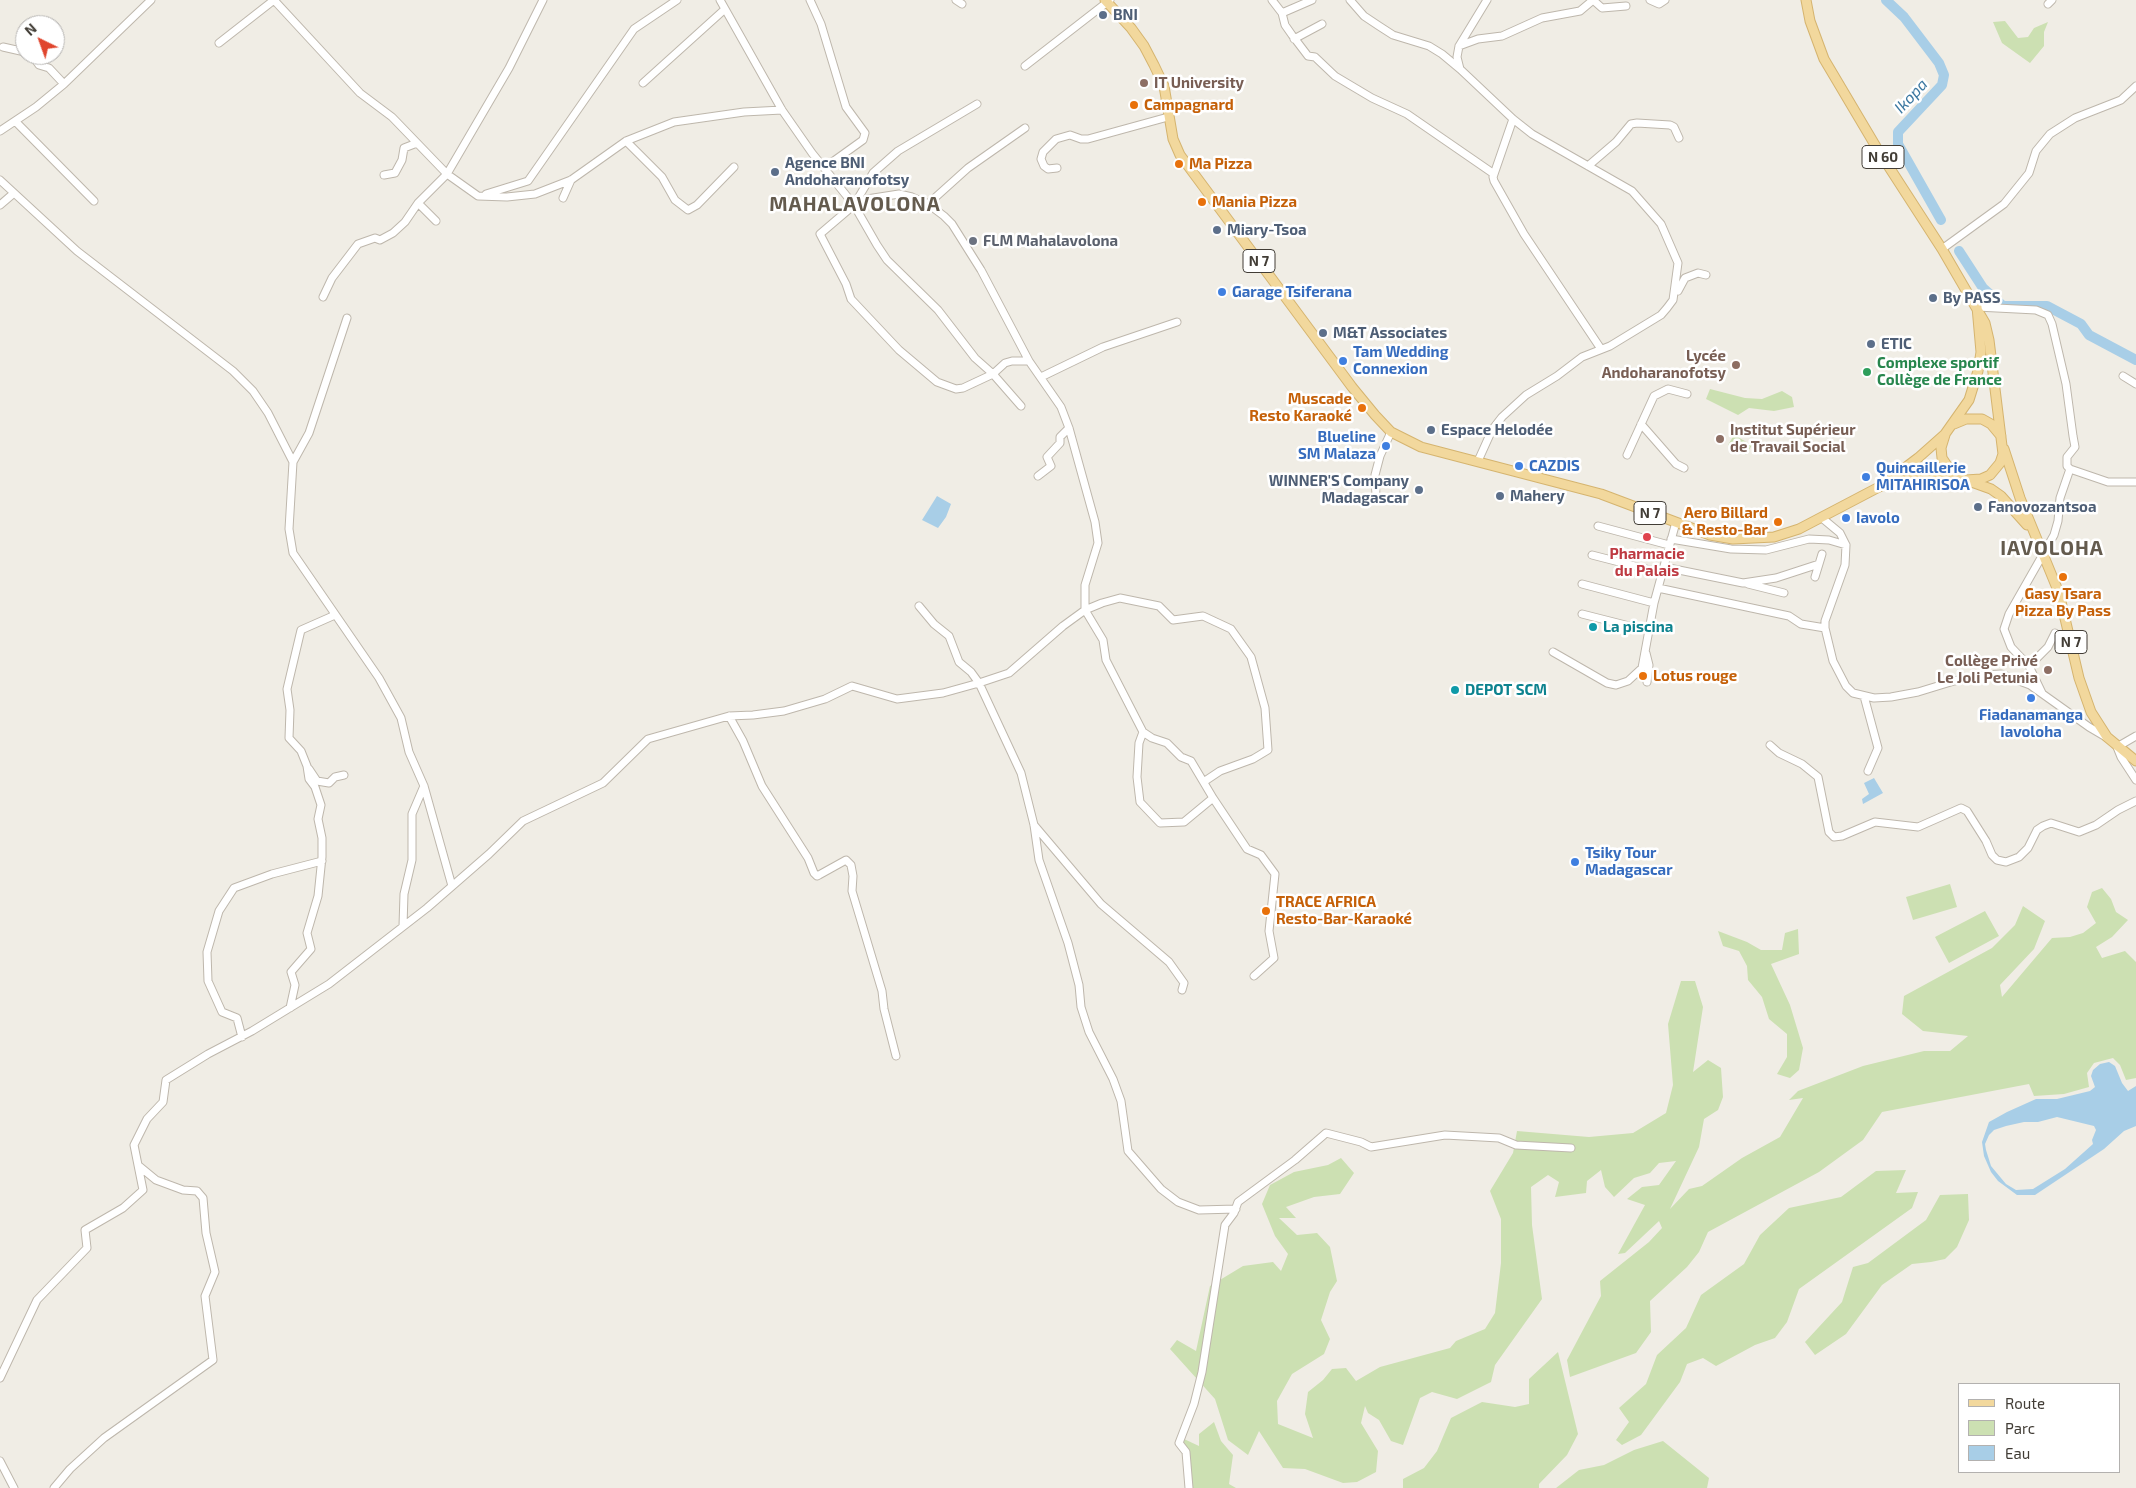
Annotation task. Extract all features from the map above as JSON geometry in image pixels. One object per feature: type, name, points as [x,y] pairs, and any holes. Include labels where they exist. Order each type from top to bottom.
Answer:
[{"type":"main road","name":"N 60","points":[[1806,0],[1810,21],[1824,59],[1878,150],[1977,306]]},
{"type":"main road","name":"N 7","points":[[1108,1],[1131,28],[1151,59],[1164,86],[1168,118],[1173,139],[1180,155],[1352,387],[1391,432],[1421,447],[1478,460],[1601,494],[1710,535],[1733,539],[1752,540],[1786,534],[1822,518],[1881,486]]},
{"type":"main road","points":[[1881,486],[1918,458],[1945,434],[1969,400],[1978,371],[1981,352],[1977,306]]},
{"type":"main road","points":[[1881,486],[1925,476],[1981,479],[1994,472],[2002,459],[2003,445],[1990,340],[1977,306]]},
{"type":"main road","points":[[1952,426],[1966,418],[1982,419],[1995,428],[2003,445],[2020,498],[2041,549]]},
{"type":"main road","points":[[1945,434],[1941,448],[1944,462],[1950,470],[1964,479],[1991,489],[2011,505],[2024,520],[2041,549]]},
{"type":"main road","name":"N 7","points":[[2041,549],[2059,593],[2078,678],[2091,712],[2107,737],[2136,761]]},
{"type":"street","points":[[0,131],[64,84],[151,0]]},
{"type":"street","points":[[219,43],[274,0],[360,93],[392,117],[447,174],[478,196],[507,197],[536,194],[571,180],[626,141],[674,122],[744,112],[782,110]]},
{"type":"street","points":[[323,297],[332,278],[358,244],[375,238],[380,240],[393,232],[405,222],[418,203],[447,174],[509,68],[543,0]]},
{"type":"street","points":[[478,196],[528,181],[634,29],[677,0]]},
{"type":"street","points":[[720,0],[782,110],[824,168],[855,204],[876,245],[887,260],[938,310],[975,358],[993,374],[1022,406]]},
{"type":"street","points":[[810,0],[821,24],[846,107],[865,132],[863,140],[824,168]]},
{"type":"street","points":[[1272,0],[1282,13],[1285,25],[1308,56],[1315,57],[1335,76],[1372,98],[1407,114],[1494,174]]},
{"type":"street","points":[[1282,13],[1312,0]]},
{"type":"street","points":[[1350,0],[1364,16],[1393,35],[1429,46],[1442,54],[1532,134],[1632,191],[1661,224],[1678,263],[1674,300]]},
{"type":"street","points":[[1460,69],[1457,57],[1459,46],[1470,25],[1487,0]]},
{"type":"street","points":[[1459,46],[1478,39],[1502,36],[1542,18],[1580,11],[1593,0],[1602,8],[1626,6]]},
{"type":"street","points":[[1650,0],[1659,4],[1665,0]]},
{"type":"street","points":[[1025,66],[1108,1]]},
{"type":"street","points":[[643,83],[725,9]]},
{"type":"street","points":[[1294,39],[1322,24]]},
{"type":"street","points":[[3,47],[15,50]]},
{"type":"street","points":[[39,65],[49,68],[64,84]]},
{"type":"street","points":[[1942,249],[2004,204],[2029,173],[2036,151],[2050,134],[2075,118],[2121,100],[2136,86]]},
{"type":"street","points":[[855,204],[873,173],[898,151],[977,104]]},
{"type":"street","points":[[1057,168],[1048,169],[1044,166],[1041,159],[1043,152],[1056,140],[1070,135],[1081,139],[1088,139],[1168,118]]},
{"type":"street","points":[[1513,119],[1494,174],[1494,181],[1524,234],[1601,349]]},
{"type":"street","points":[[15,121],[94,201]]},
{"type":"street","points":[[1588,166],[1616,142],[1631,124],[1670,125],[1674,127],[1679,138]]},
{"type":"street","points":[[928,204],[968,168],[1025,128]]},
{"type":"street","points":[[626,141],[662,177],[675,200],[688,210],[697,205],[734,166]]},
{"type":"street","points":[[384,175],[395,172],[402,160],[404,148],[417,143]]},
{"type":"street","points":[[0,180],[78,251],[233,371],[253,391],[268,412],[293,462]]},
{"type":"street","points":[[563,198],[571,180]]},
{"type":"street","points":[[0,205],[14,193]]},
{"type":"street","points":[[1029,361],[1005,363],[993,374],[963,388],[956,390],[945,386],[899,350],[851,299],[846,284],[820,234],[855,204],[866,199],[899,194],[928,204],[944,216],[958,234],[1004,312],[1029,361],[1061,407],[1069,428],[1095,522],[1098,543],[1085,585],[1085,610],[1103,640],[1106,660],[1144,732],[1152,738],[1167,744],[1181,757],[1191,761],[1247,849],[1261,855],[1275,874],[1269,931],[1274,958],[1254,976]]},
{"type":"street","points":[[418,203],[436,220]]},
{"type":"street","points":[[1478,460],[1492,430],[1512,407],[1582,357],[1610,346],[1660,315],[1674,300],[1684,278],[1698,273],[1706,275]]},
{"type":"street","points":[[1977,306],[2036,310],[2048,315],[2052,324],[2066,384],[2074,436],[2074,447],[2067,457],[2067,466],[2108,482],[2136,482]]},
{"type":"street","points":[[347,318],[310,433],[293,462],[290,540],[294,554],[379,678],[401,718],[409,752],[424,786],[452,886]]},
{"type":"street","points":[[1041,377],[1103,347],[1177,322]]},
{"type":"street","points":[[2123,376],[2136,384]]},
{"type":"street","points":[[1627,455],[1654,396],[1668,389],[1687,394]]},
{"type":"street","points":[[1641,424],[1676,464],[1684,468]]},
{"type":"street","points":[[1038,476],[1051,466],[1047,457],[1060,443],[1060,437],[1069,428]]},
{"type":"street","points":[[1376,496],[1375,475],[1380,456],[1391,432]]},
{"type":"street","points":[[2043,693],[2029,666],[2011,647],[2004,629],[2009,614],[2041,549],[2054,535],[2058,521],[2060,498],[2070,468]]},
{"type":"street","points":[[1822,518],[1840,533],[1846,545],[1845,565],[1825,621],[1830,652],[1840,674],[1854,693],[1874,698],[1891,697],[1918,692],[1964,679],[2000,674],[2019,680],[2043,693],[2089,727],[2107,737]]},
{"type":"street","points":[[1553,652],[1607,684],[1616,685],[1628,681],[1642,668],[1654,603],[1676,522]]},
{"type":"street","points":[[1598,526],[1670,542],[1731,549],[1766,550],[1809,539],[1829,540],[1846,545]]},
{"type":"street","points":[[1815,577],[1822,554]]},
{"type":"street","points":[[1592,555],[1663,570],[1743,583],[1784,593]]},
{"type":"street","points":[[1743,583],[1776,578],[1819,564]]},
{"type":"street","points":[[1582,584],[1654,603]]},
{"type":"street","points":[[1658,588],[1789,616],[1801,624],[1826,628]]},
{"type":"street","points":[[0,1378],[37,1300],[87,1248],[85,1230],[123,1208],[143,1190],[134,1145],[147,1119],[163,1102],[166,1080],[208,1054],[242,1037],[329,984],[452,886],[523,821],[603,783],[648,739],[729,716],[784,711],[825,699],[852,686],[897,698],[943,693],[1009,673],[1085,610],[1102,602],[1120,598],[1159,606],[1173,620],[1203,616],[1231,630],[1251,657],[1265,708],[1268,750],[1253,759],[1220,771],[1205,781]]},
{"type":"street","points":[[919,606],[934,624],[949,636],[959,662],[979,682],[1021,773],[1034,825],[1039,860],[1068,943],[1079,985],[1081,1007],[1089,1032],[1113,1079],[1121,1101],[1128,1150],[1161,1188],[1178,1202],[1199,1210],[1236,1209]]},
{"type":"street","points":[[1582,614],[1649,631]]},
{"type":"street","points":[[336,615],[301,630],[287,689],[290,710],[289,738],[300,751],[317,782],[329,783],[335,777],[344,775]]},
{"type":"street","points":[[2029,666],[2048,647],[2055,633]]},
{"type":"street","points":[[1646,650],[1649,665],[1647,682]]},
{"type":"street","points":[[1864,696],[1878,748],[1868,771]]},
{"type":"street","points":[[729,716],[743,741],[762,786],[808,858],[814,873],[820,875],[846,860],[851,865],[853,870],[853,898],[882,991],[884,1009],[896,1056]]},
{"type":"street","points":[[1144,732],[1139,743],[1137,777],[1140,802],[1160,824],[1184,822],[1213,798]]},
{"type":"street","points":[[2136,736],[2117,747],[2120,757],[2136,780]]},
{"type":"street","points":[[1770,745],[1779,753],[1802,764],[1818,777],[1829,832],[1834,837],[1842,836],[1875,822],[1918,827],[1961,808],[1967,811],[1986,841],[1992,855],[1998,860],[2006,862],[2019,857],[2028,848],[2037,830],[2043,826],[2051,823],[2079,832],[2096,825],[2118,810],[2136,801]]},
{"type":"street","points":[[290,1008],[295,985],[291,972],[311,949],[307,933],[318,896],[322,861],[322,838],[318,819],[321,804],[315,787],[308,778],[307,766]]},
{"type":"street","points":[[403,926],[404,894],[412,860],[412,814],[424,786]]},
{"type":"street","points":[[1034,825],[1101,904],[1169,962],[1184,983],[1182,990]]},
{"type":"street","points":[[242,1037],[237,1018],[222,1012],[208,981],[207,952],[219,911],[234,888],[272,874],[322,861]]},
{"type":"street","points":[[1189,1488],[1186,1452],[1179,1443],[1194,1404],[1202,1372],[1225,1225],[1236,1209],[1238,1202],[1295,1160],[1326,1133],[1371,1146],[1445,1135],[1499,1138],[1516,1145],[1571,1148]]},
{"type":"street","points":[[54,1488],[70,1469],[104,1438],[213,1360],[205,1296],[215,1272],[206,1233],[203,1198],[197,1190],[183,1190],[156,1180],[138,1165]]},
{"type":"street","points":[[0,1461],[14,1488]]},
{"type":"green space","points":[[2005,21],[2018,38],[2028,37],[2034,28],[2048,22],[2044,32],[2044,46],[2030,63],[2002,43],[1993,22]]},
{"type":"green space","points":[[1710,389],[1745,398],[1762,399],[1782,391],[1792,397],[1794,407],[1774,411],[1749,408],[1738,415],[1706,399]]},
{"type":"green space","points":[[1734,435],[1752,445],[1746,455],[1728,445]]},
{"type":"green space","points":[[1950,884],[1957,907],[1913,920],[1906,897]]},
{"type":"green space","points":[[2102,888],[2111,899],[2116,912],[2128,920],[2112,937],[2096,947],[2102,958],[2125,951],[2136,962],[2136,1078],[2126,1080],[2120,1065],[2113,1058],[2094,1063],[2087,1073],[2089,1087],[2064,1094],[2034,1096],[2029,1084],[1882,1112],[1863,1140],[1819,1172],[1708,1232],[1699,1252],[1687,1267],[1650,1301],[1651,1332],[1636,1353],[1570,1377],[1567,1360],[1601,1296],[1600,1281],[1649,1242],[1662,1228],[1659,1221],[1625,1253],[1618,1254],[1645,1205],[1627,1199],[1642,1187],[1659,1185],[1676,1161],[1659,1163],[1650,1173],[1634,1178],[1614,1197],[1605,1187],[1601,1170],[1587,1181],[1586,1193],[1555,1197],[1559,1182],[1548,1175],[1531,1187],[1532,1225],[1542,1299],[1495,1365],[1491,1382],[1457,1399],[1432,1392],[1420,1398],[1403,1445],[1391,1441],[1379,1420],[1368,1413],[1365,1406],[1361,1423],[1378,1451],[1376,1472],[1357,1482],[1343,1483],[1305,1469],[1283,1468],[1259,1431],[1248,1455],[1228,1440],[1215,1399],[1170,1349],[1177,1340],[1196,1351],[1210,1286],[1243,1266],[1273,1262],[1281,1271],[1288,1254],[1275,1236],[1262,1204],[1270,1185],[1294,1172],[1328,1165],[1341,1158],[1354,1173],[1340,1194],[1314,1197],[1286,1207],[1296,1218],[1279,1218],[1297,1235],[1317,1233],[1330,1247],[1337,1281],[1330,1292],[1321,1320],[1330,1339],[1324,1354],[1292,1374],[1277,1401],[1278,1424],[1313,1438],[1305,1414],[1308,1392],[1323,1380],[1332,1369],[1346,1368],[1356,1381],[1380,1367],[1450,1348],[1456,1341],[1485,1329],[1495,1313],[1501,1263],[1501,1219],[1490,1191],[1513,1153],[1517,1131],[1589,1137],[1633,1133],[1666,1113],[1673,1085],[1668,1024],[1681,981],[1695,981],[1703,1007],[1693,1072],[1708,1060],[1721,1068],[1723,1097],[1718,1110],[1704,1119],[1699,1147],[1670,1209],[1689,1189],[1702,1186],[1742,1158],[1780,1137],[1803,1098],[1789,1100],[1798,1091],[1863,1066],[1924,1051],[1950,1051],[1968,1036],[1923,1031],[1902,1014],[1904,996],[1992,948],[2015,925],[2023,906],[2045,921],[2034,949],[2000,985],[2002,997],[2052,938],[2070,937],[2083,933],[2096,923],[2087,907],[2092,892]]},
{"type":"green space","points":[[1985,911],[1999,936],[1949,963],[1935,937]]},
{"type":"green space","points":[[1798,929],[1799,954],[1771,964],[1790,1005],[1803,1048],[1799,1070],[1790,1078],[1777,1074],[1787,1057],[1787,1034],[1769,1019],[1762,997],[1748,980],[1747,966],[1739,951],[1723,946],[1718,931],[1747,942],[1761,950],[1782,950],[1785,933]]},
{"type":"green space","points":[[1906,1170],[1896,1193],[1918,1192],[1912,1208],[1799,1289],[1787,1322],[1775,1338],[1755,1345],[1716,1366],[1703,1358],[1687,1364],[1680,1382],[1641,1435],[1622,1445],[1616,1440],[1629,1422],[1619,1408],[1646,1384],[1657,1355],[1686,1328],[1701,1295],[1744,1264],[1760,1235],[1789,1208],[1841,1197],[1876,1171]]},
{"type":"green space","points":[[1968,1194],[1969,1220],[1957,1247],[1945,1259],[1912,1264],[1882,1285],[1846,1334],[1815,1355],[1805,1342],[1842,1302],[1853,1267],[1868,1263],[1926,1220],[1940,1195]]},
{"type":"green space","points":[[1558,1352],[1578,1434],[1567,1455],[1539,1484],[1539,1488],[1403,1488],[1403,1479],[1424,1468],[1437,1451],[1451,1418],[1482,1402],[1515,1407],[1529,1404],[1529,1379]]},
{"type":"green space","points":[[1214,1422],[1221,1441],[1233,1455],[1229,1484],[1236,1488],[1188,1488],[1184,1467],[1184,1439],[1199,1446],[1199,1434]]},
{"type":"green space","points":[[1663,1441],[1709,1478],[1707,1488],[1556,1488],[1579,1470],[1604,1465],[1634,1450]]},
{"type":"water","points":[[937,496],[951,504],[946,517],[938,528],[922,520]]},
{"type":"water","points":[[1874,778],[1883,793],[1863,804],[1862,799],[1869,794],[1864,783]]},
{"type":"water","points":[[2109,1062],[2115,1066],[2122,1083],[2128,1091],[2136,1086],[2136,1126],[2124,1131],[2104,1149],[2035,1195],[2017,1195],[1998,1181],[1991,1172],[1984,1156],[1982,1142],[1989,1122],[2036,1099],[2057,1099],[2090,1091],[2095,1087],[2091,1076],[2093,1070],[2100,1064]],"holes":[[[2057,1117],[2094,1126],[2096,1130],[2092,1140],[2093,1144],[2065,1169],[2033,1189],[2016,1190],[2006,1184],[1991,1166],[1986,1150],[1985,1144],[1989,1135],[1994,1130],[2006,1126],[2024,1122],[2038,1122]]]},
{"type":"waterway","name":"Ikopa","points":[[1886,0],[1904,17],[1939,63],[1944,75],[1942,85],[1898,132],[1898,144],[1941,220]]},
{"type":"waterway","name":"Ikopa","points":[[1959,251],[1983,288],[2003,306],[2047,306],[2081,324],[2089,335],[2136,360]]},
{"type":"place","name":"BNI","points":[[1103,15]]},
{"type":"place","name":"IT University","points":[[1144,83]]},
{"type":"place","name":"Campagnard","points":[[1134,105]]},
{"type":"place","name":"Ma Pizza","points":[[1179,164]]},
{"type":"place","name":"Agence BNI Andoharanofotsy","points":[[775,172]]},
{"type":"place","name":"Mania Pizza","points":[[1202,202]]},
{"type":"place","name":"Miary-Tsoa","points":[[1217,230]]},
{"type":"place","name":"FLM Mahalavolona","points":[[973,241]]},
{"type":"place","name":"Garage Tsiferana","points":[[1222,292]]},
{"type":"place","name":"By PASS","points":[[1933,298]]},
{"type":"place","name":"M&T Associates","points":[[1323,333]]},
{"type":"place","name":"ETIC","points":[[1871,344]]},
{"type":"place","name":"Tam Wedding Connexion","points":[[1343,361]]},
{"type":"place","name":"Lycée Andoharanofotsy","points":[[1736,365]]},
{"type":"place","name":"Complexe sportif Collège de France","points":[[1867,372]]},
{"type":"place","name":"Muscade Resto Karaoké","points":[[1362,408]]},
{"type":"place","name":"Espace Helodée","points":[[1431,430]]},
{"type":"place","name":"Institut Supérieur de Travail Social","points":[[1720,439]]},
{"type":"place","name":"Blueline SM Malaza","points":[[1386,446]]},
{"type":"place","name":"CAZDIS","points":[[1519,466]]},
{"type":"place","name":"Quincaillerie MITAHIRISOA","points":[[1866,477]]},
{"type":"place","name":"WINNER'S Company Madagascar","points":[[1419,490]]},
{"type":"place","name":"Mahery","points":[[1500,496]]},
{"type":"place","name":"Fanovozantsoa","points":[[1978,507]]},
{"type":"place","name":"Iavolo","points":[[1846,518]]},
{"type":"place","name":"Aero Billard & Resto-Bar","points":[[1778,522]]},
{"type":"place","name":"Pharmacie du Palais","points":[[1647,537]]},
{"type":"place","name":"Gasy Tsara Pizza By Pass","points":[[2063,577]]},
{"type":"place","name":"La piscina","points":[[1593,627]]},
{"type":"place","name":"Collège Privé Le Joli Petunia","points":[[2048,670]]},
{"type":"place","name":"Lotus rouge","points":[[1643,676]]},
{"type":"place","name":"DEPOT SCM","points":[[1455,690]]},
{"type":"place","name":"Fiadanamanga Iavoloha","points":[[2031,698]]},
{"type":"place","name":"Tsiky Tour Madagascar","points":[[1575,862]]},
{"type":"place","name":"TRACE AFRICA Resto-Bar-Karaoké","points":[[1266,911]]},
{"type":"district","name":"MAHALAVOLONA","points":[[855,204]]},
{"type":"district","name":"IAVOLOHA","points":[[2052,548]]}]
